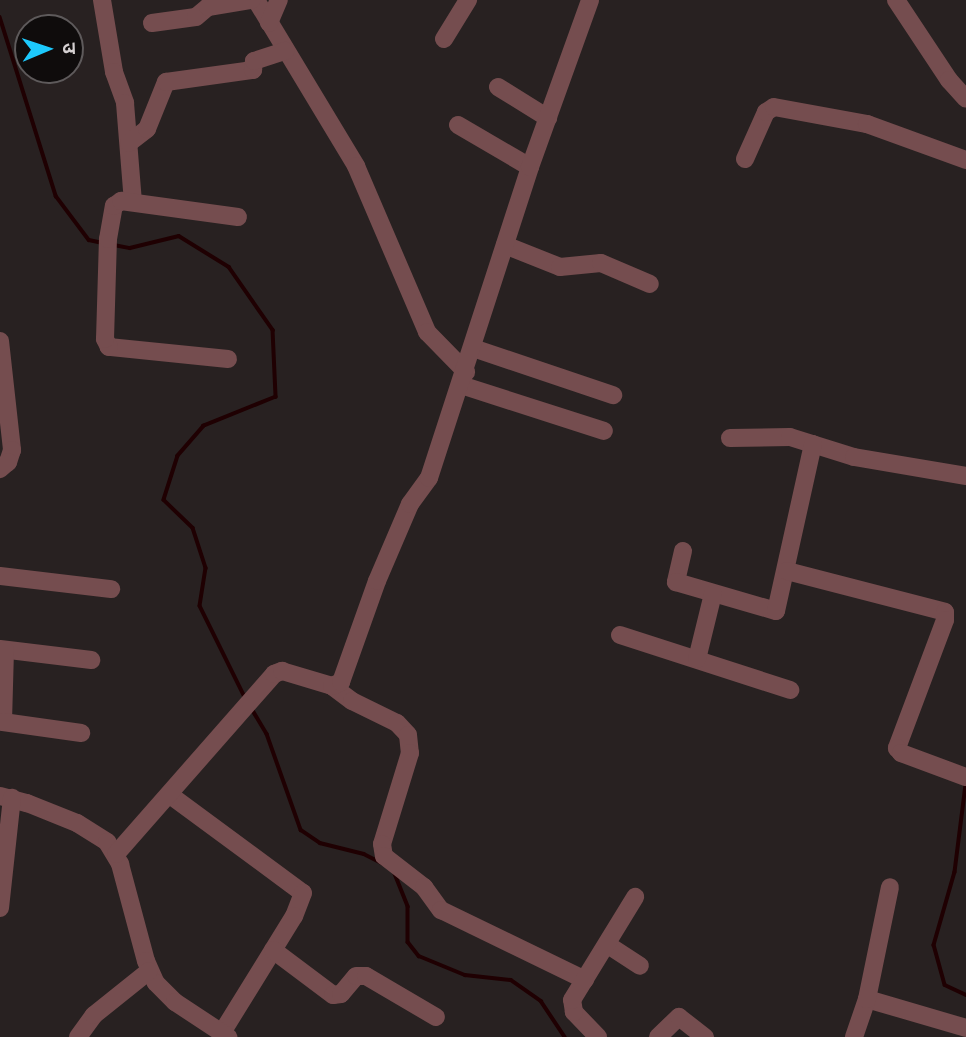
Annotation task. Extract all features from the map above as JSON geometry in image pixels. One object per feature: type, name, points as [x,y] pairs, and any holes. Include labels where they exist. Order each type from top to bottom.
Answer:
[{"type":"street","points":[[102,0],[114,72],[125,103],[134,202]]},
{"type":"street","points":[[152,23],[196,17],[208,7],[251,0]]},
{"type":"street","points":[[256,0],[356,166],[427,331],[463,379],[604,431]]},
{"type":"street","points":[[269,23],[279,0]]},
{"type":"street","points":[[444,38],[468,0]]},
{"type":"street","points":[[332,686],[341,682],[377,581],[410,504],[429,478],[530,167],[590,0]]},
{"type":"street","points":[[896,0],[949,80],[966,99]]},
{"type":"street","points":[[129,143],[147,129],[166,82],[253,70],[254,61],[285,51]]},
{"type":"street","points":[[498,87],[548,118]]},
{"type":"street","points":[[745,159],[766,112],[774,107],[867,124],[966,160]]},
{"type":"street","points":[[458,125],[530,167]]},
{"type":"street","points":[[228,359],[109,347],[105,339],[108,239],[117,202],[238,217]]},
{"type":"street","points":[[505,246],[560,267],[601,263],[650,284]]},
{"type":"street","points":[[0,341],[12,450],[8,462],[1,467]]},
{"type":"street","points":[[473,348],[613,395]]},
{"type":"street","points":[[730,438],[782,436],[855,457],[966,477]]},
{"type":"street","points":[[682,551],[676,582],[776,611],[813,444]]},
{"type":"street","points":[[787,571],[944,612],[941,633],[897,748],[901,753],[966,777]]},
{"type":"street","points":[[0,576],[111,589]]},
{"type":"street","points":[[697,659],[713,594]]},
{"type":"street","points":[[620,635],[790,690]]},
{"type":"street","points":[[80,733],[4,722],[2,650],[91,660]]},
{"type":"street","points":[[116,854],[274,674],[282,671],[332,686],[352,701],[397,723],[408,735],[410,754],[382,844],[384,856],[424,887],[441,910],[585,980]]},
{"type":"street","points":[[0,908],[6,797],[90,829],[116,854],[149,971],[163,992],[202,1030],[224,1035],[303,897],[301,889],[170,795]]},
{"type":"street","points":[[854,1037],[867,999],[890,887]]},
{"type":"street","points":[[598,1037],[571,1005],[635,897]]},
{"type":"street","points":[[608,945],[640,966]]},
{"type":"street","points":[[273,950],[333,995],[341,994],[356,976],[366,976],[436,1017]]},
{"type":"street","points":[[78,1037],[94,1015],[149,971]]},
{"type":"street","points":[[867,999],[966,1028]]},
{"type":"street","points":[[659,1037],[679,1017],[705,1037]]},
{"type":"waterway","points":[[0,17],[56,196],[89,240],[103,243]]},
{"type":"waterway","points":[[114,245],[130,248],[179,236],[229,267],[273,330],[276,397],[204,426],[178,456],[164,500],[193,528],[206,568],[200,606],[246,699]]},
{"type":"waterway","points":[[252,709],[267,734],[301,830],[320,843],[364,854],[382,863]]},
{"type":"waterway","points":[[966,785],[955,872],[934,945],[945,985],[966,995]]},
{"type":"waterway","points":[[395,874],[408,907],[408,942],[419,956],[465,975],[511,980],[541,1001],[565,1037]]}]
